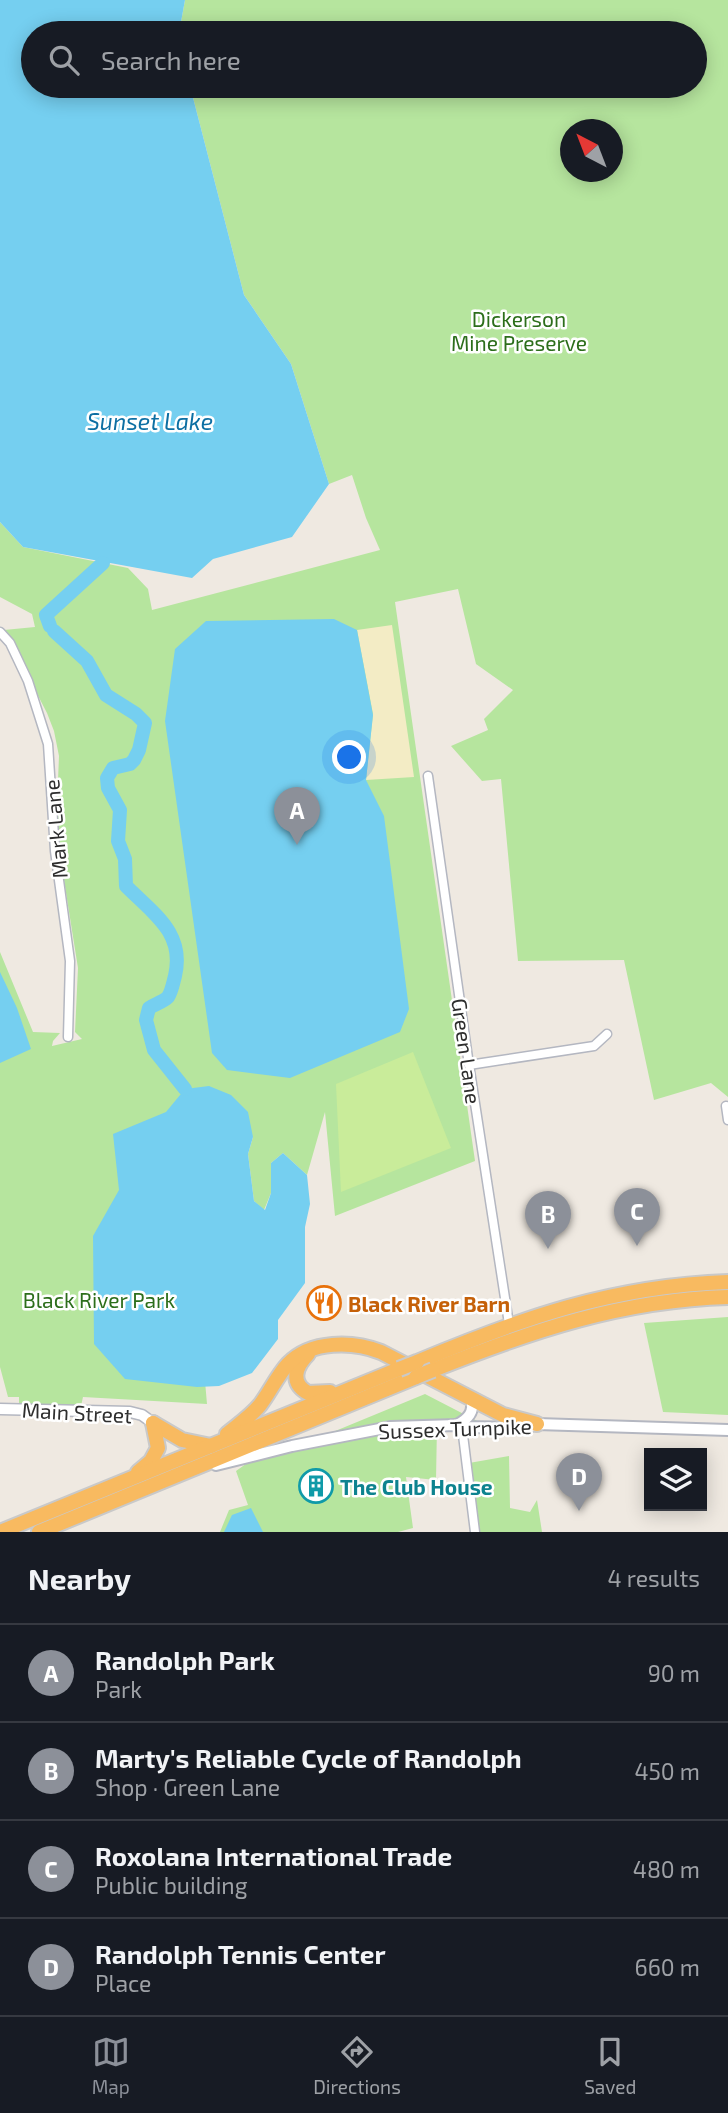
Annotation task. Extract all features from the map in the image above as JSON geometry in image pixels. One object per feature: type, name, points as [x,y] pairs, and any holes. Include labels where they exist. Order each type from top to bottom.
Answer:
[{"type":"highway","points":[[0,1532],[509,1324],[585,1301],[623,1293],[666,1286],[728,1282]]},
{"type":"highway","points":[[39,1532],[529,1333],[602,1312],[668,1301],[728,1297]]},
{"type":"highway","points":[[212,1446],[258,1407],[293,1359],[335,1344],[362,1345],[381,1352],[503,1415],[537,1424]]},
{"type":"highway","points":[[314,1350],[297,1368],[296,1380],[302,1390],[316,1394],[358,1386]]},
{"type":"highway","points":[[153,1423],[182,1440],[212,1446]]},
{"type":"highway","points":[[131,1478],[156,1454],[159,1443],[153,1423]]},
{"type":"main road","points":[[459,1426],[470,1416],[473,1405],[471,1399]]},
{"type":"main road","name":"Sussex Turnpike","points":[[186,1472],[372,1430],[412,1425],[525,1428],[537,1424],[728,1430]]},
{"type":"street","name":"Mark Lane","points":[[0,632],[10,643],[28,681],[48,744],[55,851],[70,961],[68,1037]]},
{"type":"street","name":"Green Lane","points":[[428,776],[468,1065],[509,1324]]},
{"type":"street","points":[[468,1065],[594,1046],[607,1034]]},
{"type":"street","points":[[726,1106],[728,1120]]},
{"type":"street","name":"Main Street","points":[[0,1409],[130,1412],[142,1415],[153,1423]]},
{"type":"street","points":[[459,1426],[475,1532]]},
{"type":"green space","points":[[185,0],[728,0],[728,1097],[711,1083],[654,1100],[624,960],[518,961],[501,779],[482,781],[451,746],[488,730],[484,719],[513,690],[476,664],[458,589],[395,602],[475,1161],[335,1216],[325,1112],[307,1175],[283,1153],[271,1163],[271,1193],[264,1210],[254,1201],[248,1154],[253,1137],[180,1095],[207,1404],[83,1397],[81,1406],[19,1405],[19,1397],[8,1397],[0,1367],[0,952],[33,1032],[60,1033],[52,1046],[82,1039],[75,1032],[78,968],[56,830],[59,756],[47,713],[4,630],[35,627],[32,614],[0,597],[0,522],[23,547],[128,568],[148,589],[152,610],[380,550],[352,475],[329,484],[291,364],[244,295],[193,98],[707,98],[707,21],[181,21]]},
{"type":"green space","points":[[413,1052],[451,1148],[341,1192],[336,1084]]},
{"type":"green space","points":[[728,1317],[728,1415],[663,1412],[644,1323]]},
{"type":"green space","points":[[425,1394],[483,1424],[437,1425],[436,1480],[406,1477],[413,1528],[398,1532],[220,1532],[229,1510],[248,1505],[236,1471],[250,1461],[311,1441]]},
{"type":"green space","points":[[509,1456],[510,1508],[530,1512],[537,1500],[542,1532],[478,1532],[469,1463]]},
{"type":"sand","points":[[392,625],[414,777],[366,780],[373,714],[357,630]]},
{"type":"water","name":"Sunset Lake","points":[[0,0],[185,0],[181,21],[21,21],[21,98],[193,98],[244,295],[291,364],[329,484],[292,537],[213,559],[192,578],[23,547],[0,522]]},
{"type":"water","points":[[334,619],[357,630],[373,715],[366,780],[384,816],[409,1009],[400,1032],[290,1078],[227,1070],[212,1053],[165,721],[175,649],[206,621]]},
{"type":"water","points":[[0,972],[17,1008],[31,1049],[0,1063]]},
{"type":"water","points":[[209,1086],[231,1095],[248,1112],[253,1137],[248,1154],[254,1201],[265,1210],[271,1193],[271,1163],[283,1153],[307,1175],[310,1204],[305,1227],[305,1283],[278,1320],[278,1339],[252,1373],[219,1386],[197,1387],[125,1379],[94,1344],[93,1236],[119,1190],[113,1134],[166,1112],[185,1089]]},
{"type":"water","points":[[251,1508],[263,1532],[224,1532],[232,1515]]},
{"type":"waterway","points":[[50,626],[46,615],[103,563]]},
{"type":"waterway","points":[[54,631],[87,661],[106,695],[145,723],[134,760],[130,764],[113,768],[107,778],[108,788],[120,810],[118,841],[125,859],[126,886],[165,925],[176,948],[175,976],[168,997],[149,1008],[146,1020],[154,1050],[185,1089]]},
{"type":"place","name":"Randolph Park","points":[[297,845]]},
{"type":"place","name":"Roxolana International Trade","points":[[637,1246]]},
{"type":"place","name":"Marty's Reliable Cycle of Randolph","points":[[548,1249]]},
{"type":"place","name":"Black River Barn","points":[[324,1303]]},
{"type":"place","name":"The Club House","points":[[316,1486]]},
{"type":"place","name":"Randolph Tennis Center","points":[[579,1511]]},
{"type":"park label","name":"Dickerson Mine Preserve","points":[[519,330]]},
{"type":"park label","name":"Black River Park","points":[[99,1299]]}]
